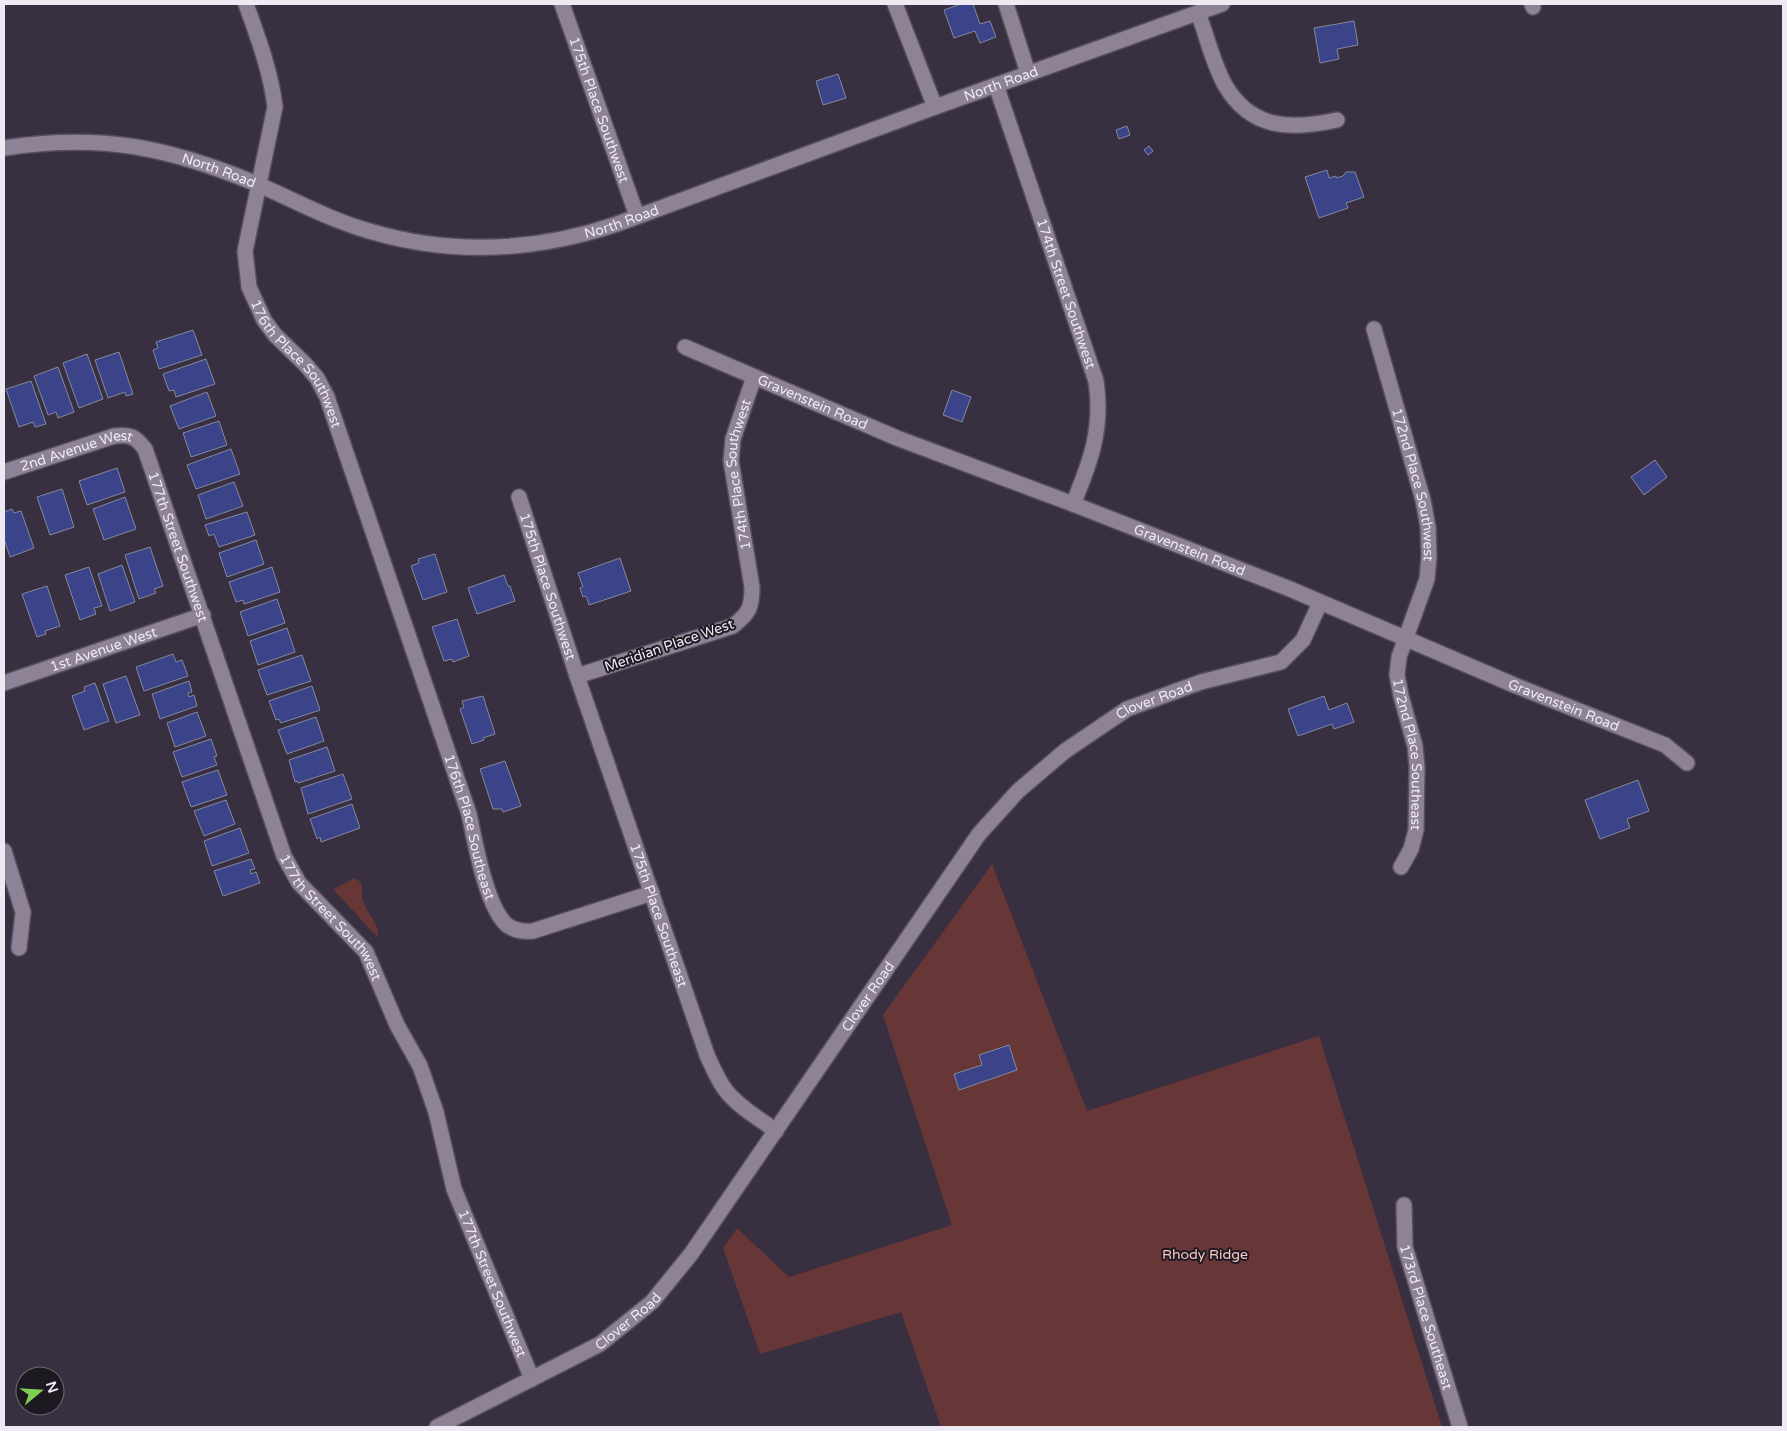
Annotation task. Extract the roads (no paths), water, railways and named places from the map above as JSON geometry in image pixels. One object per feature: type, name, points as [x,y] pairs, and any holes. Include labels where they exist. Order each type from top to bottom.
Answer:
[{"type":"street","name":"176th Place Southwest","points":[[246,4],[268,69],[275,107],[244,251],[249,287],[264,320],[317,378],[327,397],[435,718]]},
{"type":"street","name":"175th Place Southwest","points":[[562,4],[637,216]]},
{"type":"street","points":[[895,4],[935,107]]},
{"type":"street","points":[[1006,4],[1028,73]]},
{"type":"street","name":"North Road","points":[[4,148],[58,142],[93,141],[122,144],[184,158],[258,184],[334,219],[368,231],[441,246],[472,249],[525,246],[563,240],[594,231],[1222,4]]},
{"type":"street","points":[[1198,13],[1225,85],[1248,112],[1257,118],[1284,125],[1315,124],[1337,120]]},
{"type":"street","name":"174th Street Southwest","points":[[996,85],[1096,381],[1099,402],[1095,445],[1073,504]]},
{"type":"street","name":"172nd Place Southwest","points":[[1374,329],[1423,500],[1428,527],[1429,557],[1427,579],[1406,639]]},
{"type":"street","name":"Gravenstein Road","points":[[685,347],[897,438],[1073,504],[1290,589],[1514,685],[1665,745],[1687,763]]},
{"type":"street","name":"174th Place Southwest","points":[[752,603],[752,587],[731,461],[733,439],[754,377]]},
{"type":"street","name":"2nd Avenue West","points":[[4,472],[114,436],[127,435],[138,439],[145,449]]},
{"type":"street","name":"177th Street Southwest","points":[[145,449],[284,856],[299,883],[366,952],[397,1025],[420,1066],[436,1112],[454,1189],[532,1379]]},
{"type":"street","name":"175th Place Southwest","points":[[519,497],[578,676]]},
{"type":"street","name":"Meridian Place West","points":[[578,676],[733,626],[746,616],[752,603]]},
{"type":"street","name":"Clover Road","points":[[436,1427],[600,1344],[652,1302],[691,1254],[979,834],[1018,791],[1065,751],[1127,709],[1201,682],[1282,662],[1303,640],[1320,603]]},
{"type":"street","name":"1st Avenue West","points":[[4,683],[203,615]]},
{"type":"street","name":"172nd Place Southeast","points":[[1400,867],[1411,849],[1416,830],[1417,767],[1415,746],[1397,675],[1399,657],[1406,639]]},
{"type":"street","name":"175th Place Southeast","points":[[578,676],[707,1055],[716,1075],[728,1093],[752,1114],[776,1131]]},
{"type":"street","name":"176th Place Southeast","points":[[435,718],[469,814],[478,856],[494,907],[506,924],[522,932],[532,931],[652,893]]},
{"type":"street","points":[[4,851],[24,912],[18,948]]},
{"type":"street","name":"173rd Place Southeast","points":[[1404,1205],[1405,1247],[1460,1427]]},
{"type":"park label","name":"Rhody Ridge","points":[[1205,1254]]}]
